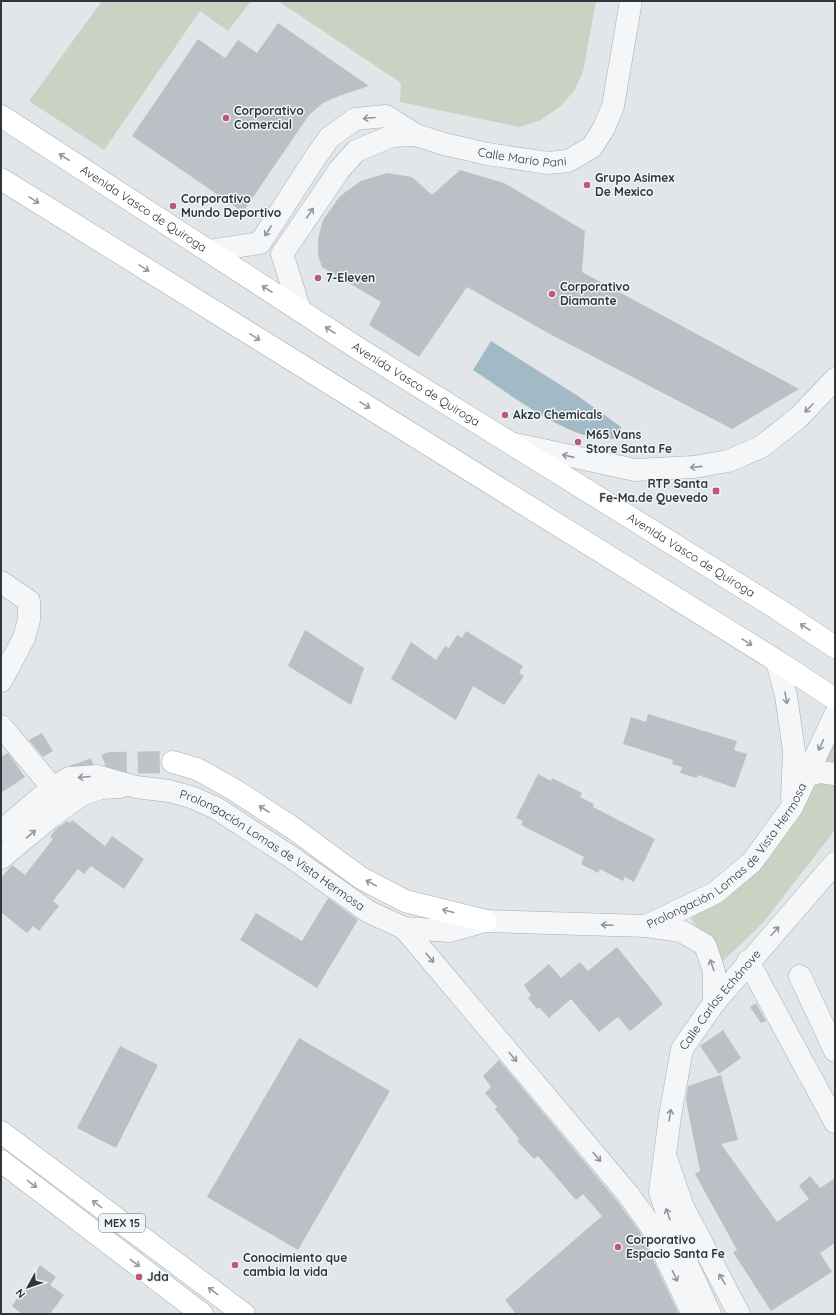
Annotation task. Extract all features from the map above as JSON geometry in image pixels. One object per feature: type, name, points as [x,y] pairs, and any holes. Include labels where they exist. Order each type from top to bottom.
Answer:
[{"type":"main road","name":"Avenida Vasco de Quiroga","points":[[1,116],[462,414],[835,646]]},
{"type":"main road","points":[[1,179],[777,661],[835,699]]},
{"type":"main road","points":[[172,762],[197,769],[233,789],[293,828],[362,878],[405,901],[486,921]]},
{"type":"main road","name":"MEX 15","points":[[1,1132],[244,1314]]},
{"type":"main road","name":"MEX 15","points":[[1,1161],[202,1314]]},
{"type":"street","name":"Calle Mario Pani","points":[[208,250],[260,243],[329,138],[355,119],[386,116],[416,135],[444,144],[488,154],[548,163],[568,161],[592,147],[604,128],[613,106],[631,1]]},
{"type":"street","name":"Calle Mario Pani","points":[[300,310],[282,254],[340,169],[356,151],[392,136],[416,135]]},
{"type":"street","points":[[512,444],[635,470],[694,467],[728,461],[761,447],[799,417],[835,379]]},
{"type":"street","points":[[1,582],[29,601],[29,620],[24,638],[1,681]]},
{"type":"street","points":[[777,661],[786,696],[794,751],[792,807]]},
{"type":"street","name":"Prolongación Lomas de Vista Hermosa","points":[[1,858],[81,795],[101,788],[136,787],[169,791],[191,797],[216,808],[291,857],[369,912],[404,928],[450,931],[486,921],[646,926],[715,893],[752,862],[792,807],[835,715]]},
{"type":"street","points":[[1,726],[67,805]]},
{"type":"street","points":[[806,775],[821,772],[835,774]]},
{"type":"street","name":"Prolongación Lomas de Vista Hermosa","points":[[1,831],[52,788],[69,778],[97,776],[136,787]]},
{"type":"street","name":"Calle Carlos Echánove","points":[[739,1314],[683,1207],[664,1154],[682,1049],[714,1003],[835,863]]},
{"type":"street","points":[[646,926],[681,931],[705,945],[714,971],[714,1003]]},
{"type":"street","name":"Prolongación Lomas de Vista Hermosa","points":[[404,928],[628,1194],[650,1226],[693,1314]]},
{"type":"street","points":[[748,962],[835,1122]]},
{"type":"street","points":[[800,976],[835,1051]]},
{"type":"street","points":[[664,1154],[660,1192],[675,1237],[710,1314]]},
{"type":"shaded area","points":[[102,1],[251,1],[228,31],[200,11],[104,150],[29,101]]},
{"type":"shaded area","points":[[278,1],[596,1],[583,72],[574,91],[561,106],[541,120],[519,127],[400,102],[401,83]]},
{"type":"shaded area","points":[[835,736],[835,830],[762,924],[722,962],[691,919],[805,802]]},
{"type":"water","points":[[491,341],[578,396],[621,427],[623,438],[605,439],[589,436],[554,422],[536,412],[473,370]]},
{"type":"building","name":"Corporativo Comercial","points":[[278,23],[369,86],[323,103],[309,115],[243,212],[132,136],[198,39],[225,58],[238,40],[257,53]]},
{"type":"building","name":"Corporativo Diamante","points":[[460,170],[504,183],[585,231],[582,272],[799,389],[732,429],[548,333],[467,287],[419,357],[369,325],[381,302],[322,267],[318,255],[318,239],[323,220],[340,196],[361,181],[387,173],[412,177],[432,195]]},
{"type":"building","points":[[305,630],[364,668],[351,705],[288,666]]},
{"type":"building","points":[[466,631],[523,666],[519,673],[524,676],[504,705],[473,686],[456,720],[391,679],[411,642],[436,660],[445,646],[449,648],[457,635],[462,638]]},
{"type":"building","points":[[648,714],[737,741],[734,750],[747,754],[735,788],[698,775],[697,778],[680,773],[682,767],[672,764],[673,760],[623,744],[631,717],[646,722]]},
{"type":"building","points":[[42,733],[53,751],[43,757],[29,740]]},
{"type":"building","points":[[8,753],[25,777],[1,793],[1,757]]},
{"type":"building","points":[[538,774],[551,781],[552,778],[582,793],[580,797],[594,804],[593,807],[655,839],[634,882],[625,877],[623,881],[600,869],[598,873],[581,864],[584,857],[521,825],[523,821],[516,818]]},
{"type":"building","points":[[72,820],[105,846],[112,836],[144,859],[124,889],[91,866],[84,874],[78,869],[53,901],[59,906],[39,931],[33,926],[27,933],[1,912],[1,878],[12,865],[25,875],[53,839],[50,837],[56,829],[67,821],[70,823]]},
{"type":"building","points":[[328,898],[358,920],[317,988],[240,940],[256,913],[302,941]]},
{"type":"building","points":[[617,947],[663,1004],[630,1031],[618,1017],[599,1032],[571,999],[549,1018],[539,1007],[537,1009],[528,998],[531,995],[524,985],[549,964],[561,978],[580,962],[588,971]]},
{"type":"building","points":[[756,1003],[766,1021],[761,1023],[750,1007]]},
{"type":"building","points":[[723,1030],[741,1058],[719,1074],[700,1046]]},
{"type":"building","points":[[299,1038],[390,1091],[298,1250],[207,1197]]},
{"type":"building","points":[[120,1046],[158,1065],[116,1148],[77,1128]]},
{"type":"building","name":"Corporativo Espacio Santa Fe","points":[[499,1060],[618,1202],[640,1232],[679,1314],[516,1314],[505,1300],[602,1216],[583,1194],[576,1200],[538,1156],[534,1159],[517,1141],[519,1139],[495,1109],[497,1107],[485,1093],[491,1087],[483,1076]]},
{"type":"building","points":[[721,1075],[738,1140],[721,1144],[777,1222],[809,1199],[799,1186],[810,1176],[820,1188],[835,1178],[835,1243],[820,1253],[832,1272],[771,1311],[733,1252],[737,1250],[695,1174],[700,1171],[686,1100],[688,1086]]},
{"type":"building","points":[[40,1265],[56,1277],[50,1285],[64,1295],[50,1314],[22,1314],[12,1306]]},
{"type":"tunnel","points":[[74,776],[111,763],[173,762]]},
{"type":"place","name":"Corporativo Comercial","points":[[226,118]]},
{"type":"place","name":"Grupo Asimex De Mexico","points":[[587,185]]},
{"type":"place","name":"Corporativo Mundo Deportivo","points":[[173,206]]},
{"type":"place","name":"7-Eleven","points":[[318,278]]},
{"type":"place","name":"Corporativo Diamante","points":[[552,294]]},
{"type":"place","name":"Akzo Chemicals","points":[[505,415]]},
{"type":"place","name":"M65 Vans Store Santa Fe","points":[[578,442]]},
{"type":"place","name":"RTP Santa Fe-Ma.de Quevedo","points":[[716,491]]},
{"type":"place","name":"Corporativo Espacio Santa Fe","points":[[618,1247]]},
{"type":"place","name":"Conocimiento que cambia la vida","points":[[235,1265]]},
{"type":"place","name":"Jda","points":[[139,1277]]}]
